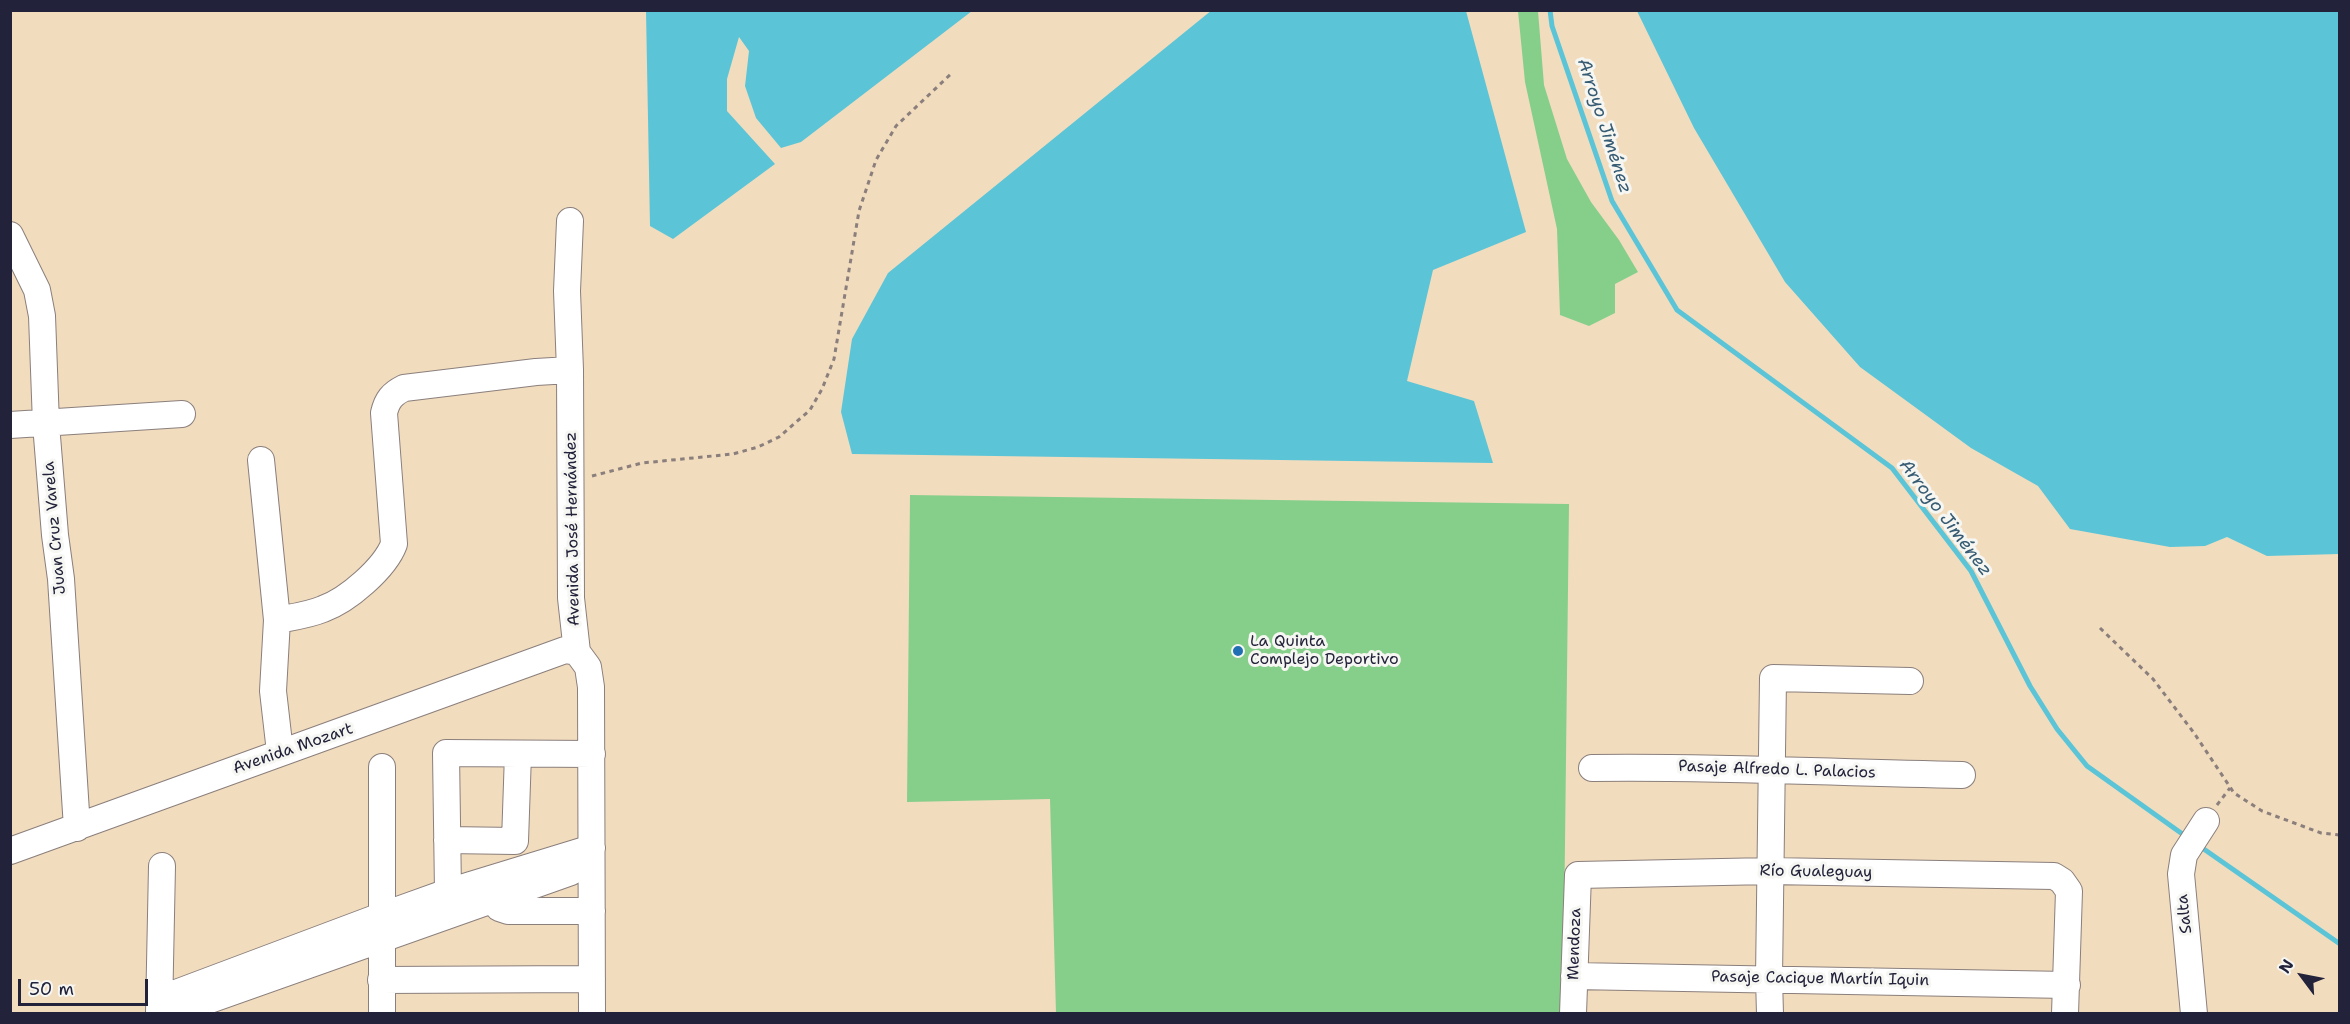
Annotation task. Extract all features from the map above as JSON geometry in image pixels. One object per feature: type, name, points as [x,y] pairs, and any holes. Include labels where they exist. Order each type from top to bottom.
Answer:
[{"type":"street","name":"Avenida José Hernández","points":[[570,221],[567,291],[570,370],[571,598],[577,652],[588,667],[591,687],[592,1014]]},
{"type":"street","name":"Juan Cruz Varela","points":[[10,235],[37,290],[42,316],[46,424],[61,579],[77,828]]},
{"type":"street","points":[[277,620],[325,609],[350,593],[382,566],[390,556],[394,544],[384,412],[385,405],[392,394],[404,388],[570,370]]},
{"type":"street","points":[[10,425],[183,414]]},
{"type":"street","points":[[261,460],[277,620],[273,691],[280,752]]},
{"type":"street","name":"Avenida Mozart","points":[[10,851],[565,650],[577,652]]},
{"type":"street","points":[[1770,1014],[1773,678],[1910,681]]},
{"type":"street","points":[[448,892],[446,753],[592,754]]},
{"type":"street","points":[[447,840],[515,841],[518,754]]},
{"type":"street","name":"Pasaje Alfredo L. Palacios","points":[[1592,768],[1688,766],[1771,771],[1962,775]]},
{"type":"street","points":[[382,767],[382,1014]]},
{"type":"street","name":"Salta","points":[[2194,1014],[2181,874],[2184,855],[2206,821]]},
{"type":"street","points":[[381,927],[448,892],[592,856]]},
{"type":"street","points":[[162,866],[163,1009],[381,927],[493,899],[592,856]]},
{"type":"street","name":"Río Gualeguay","points":[[1578,875],[1770,871],[2054,876],[2062,881],[2069,891],[2067,985]]},
{"type":"street","name":"Mendoza","points":[[1573,1014],[1578,875]]},
{"type":"street","points":[[493,899],[499,908],[508,911],[592,911]]},
{"type":"street","name":"Pasaje Cacique Martín Iquin","points":[[1574,976],[2067,985]]},
{"type":"street","points":[[381,980],[592,979]]},
{"type":"street","points":[[2065,1014],[2067,985]]},
{"type":"path","points":[[570,484],[605,471],[642,463],[741,452],[779,437],[810,410],[822,389],[834,358],[859,211],[876,160],[896,126],[953,72]]},
{"type":"path","points":[[2100,628],[2153,679],[2194,732],[2234,793],[2262,811],[2321,833],[2340,835]]},
{"type":"green space","points":[[1518,11],[1538,11],[1544,85],[1567,159],[1591,202],[1619,240],[1638,272],[1615,284],[1615,313],[1589,326],[1560,315],[1557,229],[1525,82]]},
{"type":"green space","name":"La Quinta Complejo Deportivo","points":[[910,495],[1569,504],[1563,1013],[1056,1013],[1050,799],[907,802]]},
{"type":"water","points":[[646,10],[972,11],[801,142],[781,148],[756,118],[745,86],[749,51],[739,37],[727,79],[727,111],[775,164],[673,239],[650,226]]},
{"type":"water","points":[[1212,10],[1466,11],[1526,232],[1433,270],[1407,381],[1474,401],[1493,463],[852,454],[841,412],[852,339],[888,273]]},
{"type":"water","points":[[1637,11],[2339,11],[2339,554],[2267,556],[2227,537],[2205,546],[2170,547],[2070,529],[2038,486],[1971,448],[1860,367],[1785,282],[1694,128]]},
{"type":"waterway","name":"Arroyo Jiménez","points":[[1550,10],[1552,26],[1612,201],[1677,310],[1892,468],[1971,571],[2030,686],[2057,729],[2087,766],[2188,838]]},
{"type":"waterway","name":"Arroyo Jiménez","points":[[2198,845],[2340,944]]},
{"type":"place","name":"La Quinta Complejo Deportivo","points":[[1238,651]]}]
